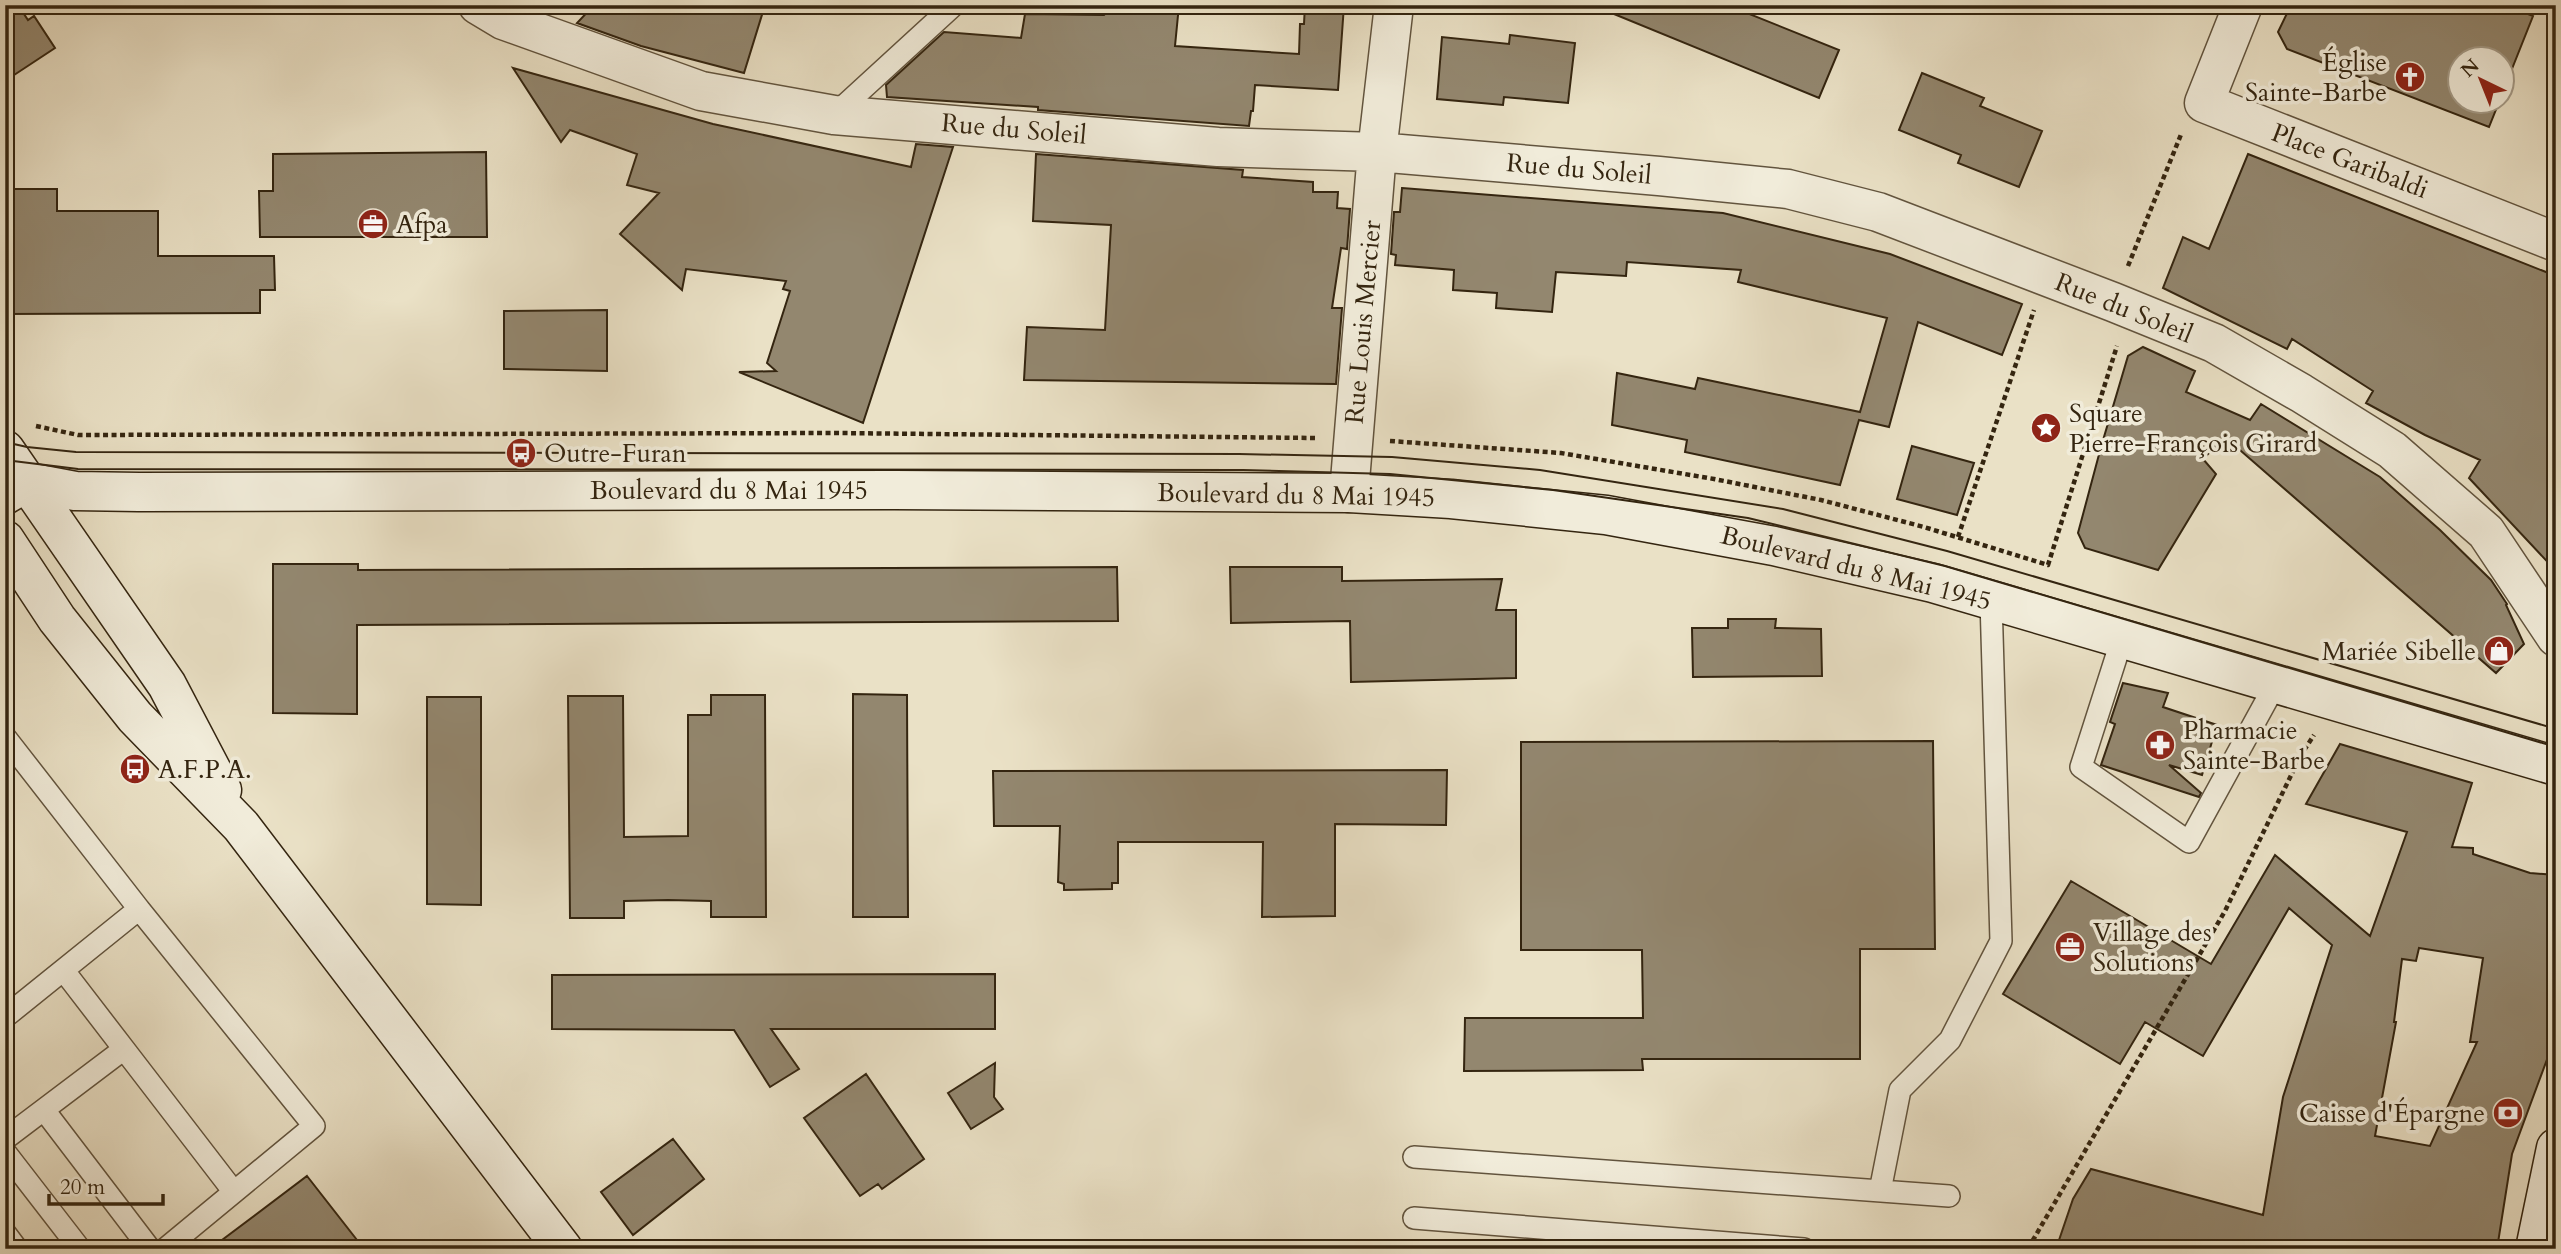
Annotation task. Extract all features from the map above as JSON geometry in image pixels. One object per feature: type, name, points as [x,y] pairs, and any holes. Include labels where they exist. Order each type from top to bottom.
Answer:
[{"type":"main road","name":"Rue du Soleil","points":[[478,5],[503,20],[701,91],[834,115],[1218,147],[1377,152],[1788,189],[1878,212],[2214,343],[2301,393],[2392,450],[2486,532],[2556,636]]},
{"type":"main road","name":"Rue Louis Mercier","points":[[1349,493],[1377,152],[1394,5]]},
{"type":"main road","points":[[2204,103],[2243,5]]},
{"type":"main road","name":"Place Garibaldi","points":[[2204,103],[2556,242]]},
{"type":"main road","points":[[5,450],[16,489],[167,685],[241,826]]},
{"type":"main road","name":"Boulevard du 8 Mai 1945","points":[[16,489],[139,492],[894,490],[1349,493],[1451,499],[1619,517],[1844,561],[1933,583],[2556,766]]},
{"type":"main road","points":[[5,540],[57,619],[135,717],[241,826],[563,1249]]},
{"type":"main road","points":[[2535,1249],[2556,1148]]},
{"type":"lane","points":[[834,115],[954,5]]},
{"type":"lane","points":[[1880,1191],[1900,1090],[1950,1040],[2001,942],[1991,600]]},
{"type":"lane","points":[[2122,639],[2081,766],[2189,842],[2276,685]]},
{"type":"lane","points":[[5,737],[314,1126],[165,1249]]},
{"type":"lane","points":[[5,1017],[139,909]]},
{"type":"lane","points":[[64,971],[234,1192]]},
{"type":"lane","points":[[5,1139],[124,1049]]},
{"type":"lane","points":[[44,1110],[150,1249]]},
{"type":"lane","points":[[5,1152],[80,1249]]},
{"type":"lane","points":[[1414,1157],[1950,1196]]},
{"type":"lane","points":[[1414,1218],[1804,1249]]},
{"type":"lane","points":[[5,1233],[17,1249]]},
{"type":"path","points":[[2048,565],[2121,306],[2183,129],[2204,103]]},
{"type":"path","points":[[1958,537],[2045,276]]},
{"type":"path","points":[[2032,1249],[2033,1240],[2225,911],[2301,755],[2336,702]]},
{"type":"building","points":[[5,5],[18,5],[28,20],[34,16],[55,48],[5,81]]},
{"type":"building","points":[[594,5],[765,5],[744,73],[641,46],[577,23]]},
{"type":"building","points":[[1114,5],[1179,5],[1175,46],[1299,54],[1300,24],[1304,24],[1305,5],[1344,5],[1338,90],[1255,85],[1249,126],[887,97],[886,85],[944,32],[1021,38],[1025,14],[1104,15]]},
{"type":"building","points":[[1592,5],[1727,5],[1839,50],[1819,98]]},
{"type":"building","name":"Église Sainte-Barbe","points":[[2291,5],[2506,5],[2533,16],[2516,59],[2516,46],[2446,46],[2446,110],[2287,49],[2278,32]]},
{"type":"building","points":[[1510,35],[1575,43],[1568,103],[1504,97],[1503,105],[1437,99],[1442,37],[1509,44]]},
{"type":"building","points":[[513,68],[713,124],[911,167],[916,144],[953,147],[863,423],[739,372],[776,371],[767,363],[790,291],[783,289],[786,281],[686,269],[682,290],[620,234],[659,193],[627,185],[637,154],[570,130],[561,142]]},
{"type":"building","points":[[1922,73],[1984,98],[1980,106],[2042,131],[2019,187],[1958,163],[1961,155],[1899,130]]},
{"type":"building","name":"Église Sainte-Barbe","points":[[2461,116],[2493,116],[2489,127]]},
{"type":"building","points":[[486,152],[487,237],[260,237],[259,191],[273,191],[273,154]]},
{"type":"building","points":[[1036,154],[1243,170],[1242,177],[1313,182],[1313,192],[1338,192],[1337,208],[1350,209],[1347,249],[1341,248],[1332,308],[1342,308],[1336,384],[1024,380],[1027,327],[1105,330],[1111,225],[1033,221]]},
{"type":"building","points":[[2248,154],[2556,276],[2556,571],[2469,478],[2480,460],[2425,435],[2366,403],[2373,391],[2292,339],[2287,349],[2163,288],[2183,237],[2209,249]]},
{"type":"building","points":[[1402,188],[1723,213],[1890,254],[2022,304],[2002,355],[1918,322],[1889,427],[1859,420],[1840,485],[1685,452],[1687,440],[1612,425],[1617,373],[1695,389],[1698,378],[1860,412],[1887,318],[1738,282],[1741,270],[1627,262],[1626,276],[1556,272],[1552,312],[1496,308],[1497,293],[1453,290],[1454,270],[1395,265],[1396,255],[1391,254],[1394,212],[1400,212]]},
{"type":"building","points":[[5,189],[57,189],[57,211],[158,211],[158,256],[274,256],[275,290],[260,290],[260,313],[5,314]]},
{"type":"building","points":[[607,310],[607,371],[504,369],[504,311]]},
{"type":"building","points":[[2143,347],[2195,371],[2186,392],[2250,420],[2261,404],[2380,477],[2491,580],[2507,604],[2524,644],[2496,673],[2225,437],[2203,459],[2216,474],[2158,570],[2085,548],[2078,533],[2101,447],[2128,356]]},
{"type":"building","points":[[1912,446],[1974,463],[1957,515],[1897,499]]},
{"type":"building","points":[[273,564],[358,564],[358,570],[1117,567],[1118,621],[357,625],[357,714],[273,713]]},
{"type":"building","points":[[1230,567],[1342,567],[1342,581],[1502,579],[1496,610],[1516,610],[1516,678],[1351,682],[1350,621],[1231,623]]},
{"type":"building","points":[[1728,619],[1776,619],[1775,628],[1821,629],[1822,676],[1693,677],[1692,628],[1728,628]]},
{"type":"building","name":"Pharmacie Sainte-Barbe","points":[[2123,683],[2168,693],[2163,707],[2217,725],[2202,775],[2169,765],[2201,793],[2199,797],[2101,765],[2115,724],[2110,722]]},
{"type":"building","points":[[853,694],[907,695],[908,917],[853,917]]},
{"type":"building","points":[[711,695],[765,695],[766,917],[711,917],[711,901],[668,900],[624,901],[624,918],[570,918],[568,696],[623,696],[624,837],[688,836],[688,715],[711,715]]},
{"type":"building","points":[[427,697],[481,697],[481,905],[427,904]]},
{"type":"building","points":[[1933,741],[1935,949],[1860,949],[1860,1059],[1642,1059],[1643,1070],[1464,1071],[1465,1018],[1643,1018],[1642,950],[1521,950],[1521,742]]},
{"type":"building","points":[[2340,744],[2472,783],[2452,847],[2473,848],[2473,854],[2530,873],[2556,875],[2556,1035],[2512,1154],[2497,1249],[2056,1249],[2073,1199],[2091,1169],[2263,1215],[2283,1097],[2332,945],[2289,908],[2203,1056],[2145,1022],[2120,1064],[2003,994],[2071,881],[2211,964],[2275,855],[2370,936],[2407,832],[2306,804]],"holes":[[[2419,948],[2483,958],[2470,1042],[2477,1042],[2430,1146],[2375,1136],[2396,1022],[2402,959],[2416,961]]]},
{"type":"building","points":[[1447,770],[1446,825],[1335,824],[1335,916],[1262,917],[1263,842],[1118,842],[1118,883],[1112,883],[1112,889],[1064,890],[1064,884],[1058,882],[1060,826],[994,826],[993,771]]},
{"type":"building","points":[[995,974],[995,1029],[771,1029],[799,1069],[770,1087],[734,1030],[552,1029],[552,975]]},
{"type":"building","points":[[995,1063],[994,1097],[1003,1109],[971,1129],[948,1093]]},
{"type":"building","points":[[866,1074],[924,1159],[882,1189],[878,1184],[860,1196],[804,1118]]},
{"type":"building","points":[[673,1139],[704,1179],[633,1235],[601,1192]]},
{"type":"building","points":[[307,1176],[364,1249],[210,1249]]},
{"type":"tram line","points":[[5,442],[76,452],[1239,454],[1392,457],[1540,470],[1783,509],[1947,551],[2556,729]]},
{"type":"tram line","points":[[5,460],[78,469],[1243,470],[1390,474],[1553,490],[1748,518],[1945,566],[2556,747]]},
{"type":"place","name":"Église Sainte-Barbe","points":[[2410,77]]},
{"type":"place","name":"Afpa","points":[[373,224]]},
{"type":"place","name":"Square Pierre-François Girard","points":[[2046,428]]},
{"type":"place","name":"Outre-Furan","points":[[521,453]]},
{"type":"place","name":"Mariée Sibelle","points":[[2499,651]]},
{"type":"place","name":"Pharmacie Sainte-Barbe","points":[[2160,745]]},
{"type":"place","name":"A.F.P.A.","points":[[135,769]]},
{"type":"place","name":"Village des Solutions","points":[[2070,947]]},
{"type":"place","name":"Caisse d'Épargne","points":[[2508,1113]]}]
